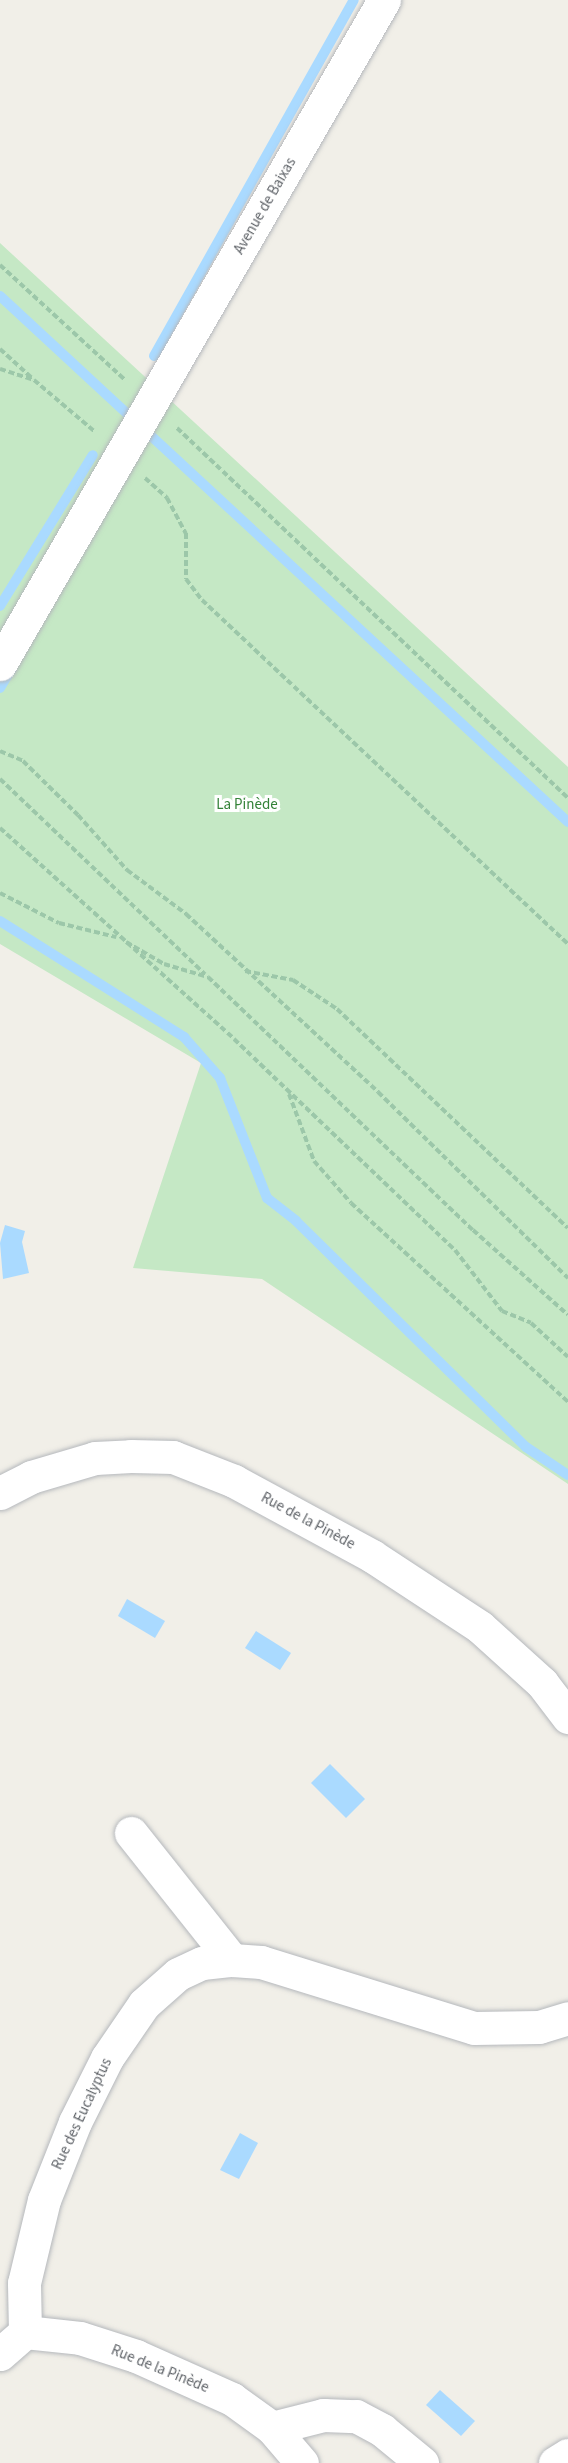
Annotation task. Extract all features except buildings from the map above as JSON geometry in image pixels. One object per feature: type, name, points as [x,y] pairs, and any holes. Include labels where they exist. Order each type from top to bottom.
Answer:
[{"type":"street","name":"Avenue de Baixas","points":[[0,664],[384,0]]},
{"type":"street","name":"Rue de la Pinède","points":[[0,1493],[31,1477],[95,1458],[173,1457],[234,1481],[372,1556],[480,1627],[542,1683],[568,1718]]},
{"type":"street","points":[[131,1833],[232,1960]]},
{"type":"street","name":"Rue des Eucalyptus","points":[[25,2332],[24,2283],[44,2200],[75,2122],[107,2058],[144,2004],[178,1974],[202,1963],[232,1960],[261,1962],[474,2028],[539,2027],[568,2018]]},
{"type":"street","name":"Rue de la Pinède","points":[[25,2332],[80,2338],[136,2356],[232,2399],[272,2428],[302,2463]]},
{"type":"street","points":[[0,2354],[25,2332]]},
{"type":"street","points":[[272,2428],[323,2415],[356,2416],[382,2430],[422,2463]]},
{"type":"street","points":[[555,2463],[568,2455]]},
{"type":"path","points":[[0,265],[137,426],[568,798]]},
{"type":"path","points":[[0,349],[34,380]]},
{"type":"path","points":[[0,369],[34,380],[137,426],[167,498],[186,533],[186,579],[202,600],[568,944]]},
{"type":"path","points":[[0,752],[23,761],[78,814],[127,870],[186,914],[244,971],[378,1092],[568,1278]]},
{"type":"path","points":[[0,779],[473,1230],[568,1315]]},
{"type":"path","points":[[0,828],[118,938],[234,1039],[456,1250],[502,1311],[531,1323],[568,1357]]},
{"type":"path","points":[[0,893],[59,923],[118,938],[164,963],[208,976]]},
{"type":"path","points":[[244,971],[293,980],[337,1009],[568,1228]]},
{"type":"path","points":[[289,1093],[314,1161],[351,1203],[568,1402]]},
{"type":"green space","name":"La Pinède","points":[[0,243],[568,767],[568,1484],[262,1279],[133,1268],[201,1063],[0,944]]},
{"type":"water","points":[[5,1225],[25,1231],[22,1242],[29,1273],[3,1279],[0,1243]]},
{"type":"water","points":[[127,1599],[165,1621],[155,1638],[118,1616]]},
{"type":"water","points":[[256,1631],[291,1653],[280,1670],[245,1648]]},
{"type":"water","points":[[330,1764],[365,1799],[346,1818],[311,1783]]},
{"type":"water","points":[[240,2133],[258,2143],[239,2179],[220,2170]]},
{"type":"water","points":[[440,2390],[475,2421],[461,2436],[426,2405]]},
{"type":"waterway","points":[[154,356],[354,0]]},
{"type":"waterway","points":[[0,296],[568,822]]},
{"type":"waterway","points":[[0,606],[93,455]]},
{"type":"waterway","points":[[0,688],[12,668]]},
{"type":"waterway","points":[[0,921],[184,1037],[220,1078],[267,1198],[296,1221],[526,1447],[568,1475]]}]
